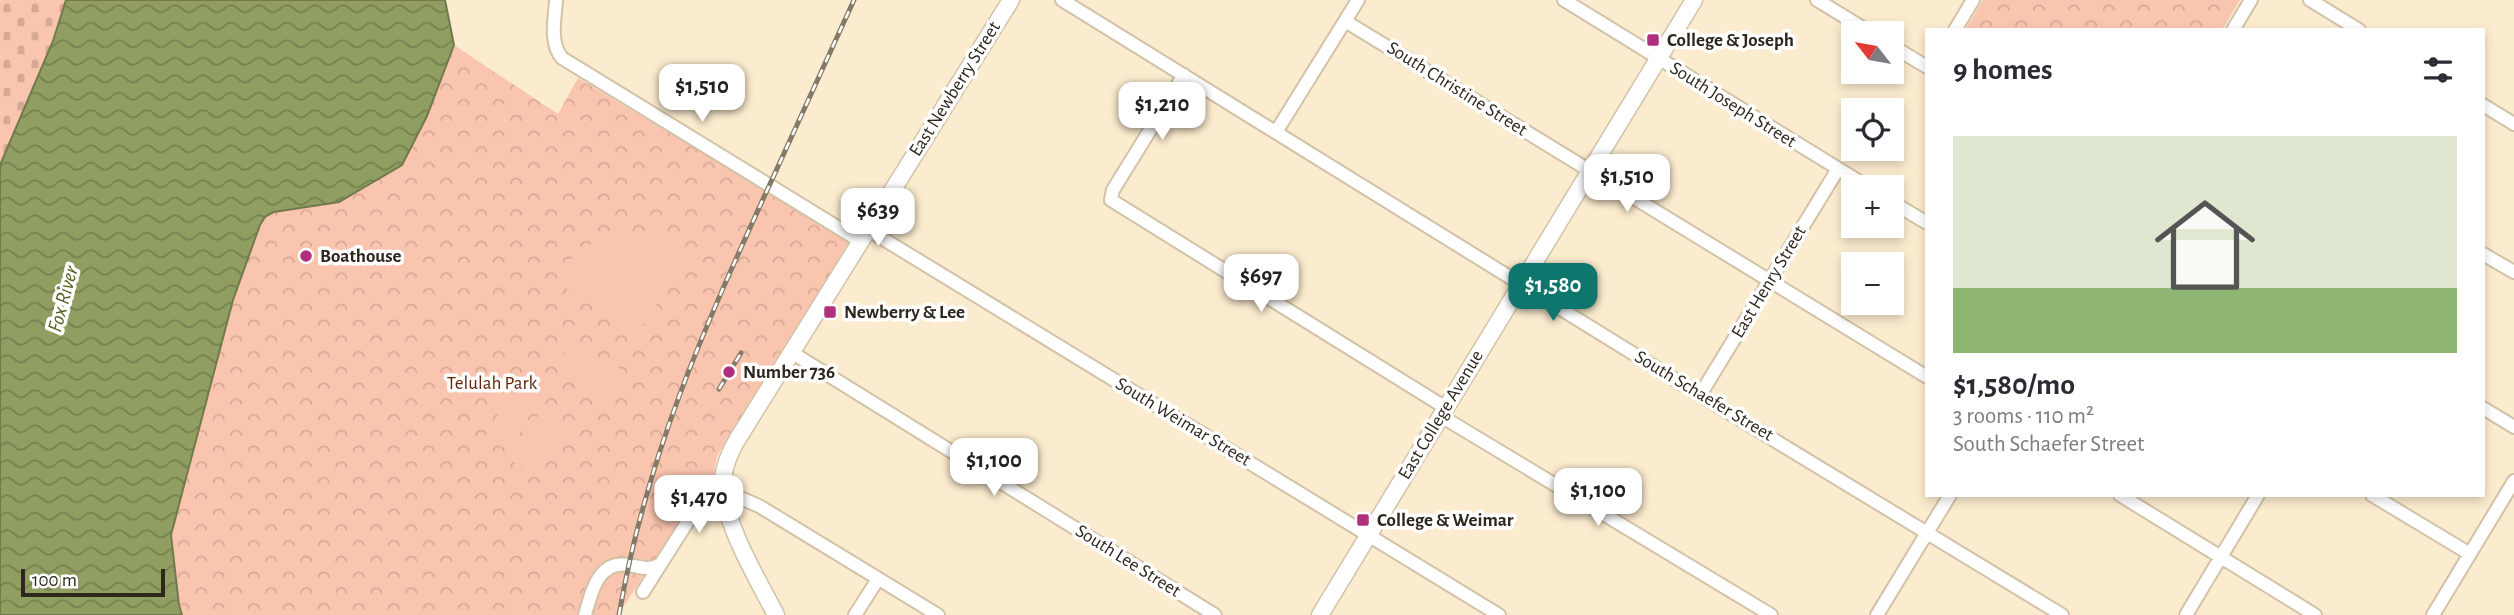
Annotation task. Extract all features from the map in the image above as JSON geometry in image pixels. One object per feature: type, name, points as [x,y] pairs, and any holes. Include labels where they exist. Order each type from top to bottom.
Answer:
[{"type":"main road","name":"East Newberry Street","points":[[724,491],[726,464],[733,447],[1011,0]]},
{"type":"main road","name":"East College Avenue","points":[[1320,615],[1694,0]]},
{"type":"main road","points":[[724,491],[734,528],[776,615]]},
{"type":"street","name":"South Weimar Street","points":[[556,0],[554,41],[562,58],[864,235],[1499,615]]},
{"type":"street","name":"South Schaefer Street","points":[[1062,0],[1700,395],[2062,615]]},
{"type":"street","points":[[1276,132],[1358,0]]},
{"type":"street","name":"South Joseph Street","points":[[1564,0],[1848,175]]},
{"type":"street","points":[[1817,0],[1851,21]]},
{"type":"street","points":[[1956,28],[1973,0]]},
{"type":"street","points":[[2234,28],[2251,0]]},
{"type":"street","points":[[2310,0],[2356,28]]},
{"type":"street","name":"South Christine Street","points":[[1345,21],[1925,376]]},
{"type":"street","points":[[1904,53],[1925,66]]},
{"type":"street","points":[[1184,75],[1111,196],[1115,204],[1771,615]]},
{"type":"street","points":[[2485,106],[2514,124]]},
{"type":"street","name":"East Henry Street","points":[[1700,395],[1838,169]]},
{"type":"street","points":[[1904,209],[1925,222]]},
{"type":"street","points":[[2485,255],[2514,272]]},
{"type":"street","name":"South Lee Street","points":[[791,352],[1215,615]]},
{"type":"street","points":[[2485,409],[2514,427]]},
{"type":"street","points":[[2433,615],[2514,481]]},
{"type":"street","points":[[643,592],[695,510],[724,491],[759,506],[938,615]]},
{"type":"street","points":[[1877,615],[1949,497]]},
{"type":"street","points":[[2123,497],[2315,615]]},
{"type":"street","points":[[2186,615],[2257,497]]},
{"type":"street","points":[[2375,497],[2470,554]]},
{"type":"street","points":[[584,615],[596,582],[604,571],[622,564],[646,569],[661,564]]},
{"type":"street","points":[[855,615],[878,579]]},
{"type":"green space","points":[[0,0],[66,0],[53,41],[0,165]]},
{"type":"green space","points":[[1983,0],[2240,0],[2223,28],[1966,28]]},
{"type":"green space","name":"Telulah Park","points":[[454,45],[558,114],[578,78],[851,242],[717,456],[711,487],[693,500],[618,615],[182,615],[171,535],[233,300],[260,225],[265,217],[274,212],[339,202],[402,165],[427,116]]},
{"type":"green space","points":[[632,231],[661,235],[689,249],[647,320],[641,327],[631,329],[556,282],[562,271],[587,246],[608,236]]},
{"type":"green space","points":[[574,346],[623,370],[621,379],[611,382],[613,389],[610,394],[604,396],[561,370],[559,363],[568,348]]},
{"type":"green space","points":[[515,385],[539,399],[509,451],[485,437]]},
{"type":"green space","points":[[542,409],[566,423],[536,475],[512,461]]},
{"type":"water","name":"Fox River","points":[[66,0],[445,0],[454,45],[427,116],[402,165],[339,202],[274,212],[265,217],[260,225],[233,300],[171,535],[182,615],[0,615],[0,165],[53,41]]},
{"type":"railway","points":[[619,615],[645,501],[680,394],[722,290],[854,0]]},
{"type":"railway","points":[[719,389],[741,353]]},
{"type":"place","name":"College & Joseph","points":[[1653,40]]},
{"type":"place","name":"Boathouse","points":[[306,256]]},
{"type":"place","name":"Newberry & Lee","points":[[830,312]]},
{"type":"place","name":"Number 736","points":[[729,372]]},
{"type":"place","name":"College & Weimar","points":[[1363,520]]}]
